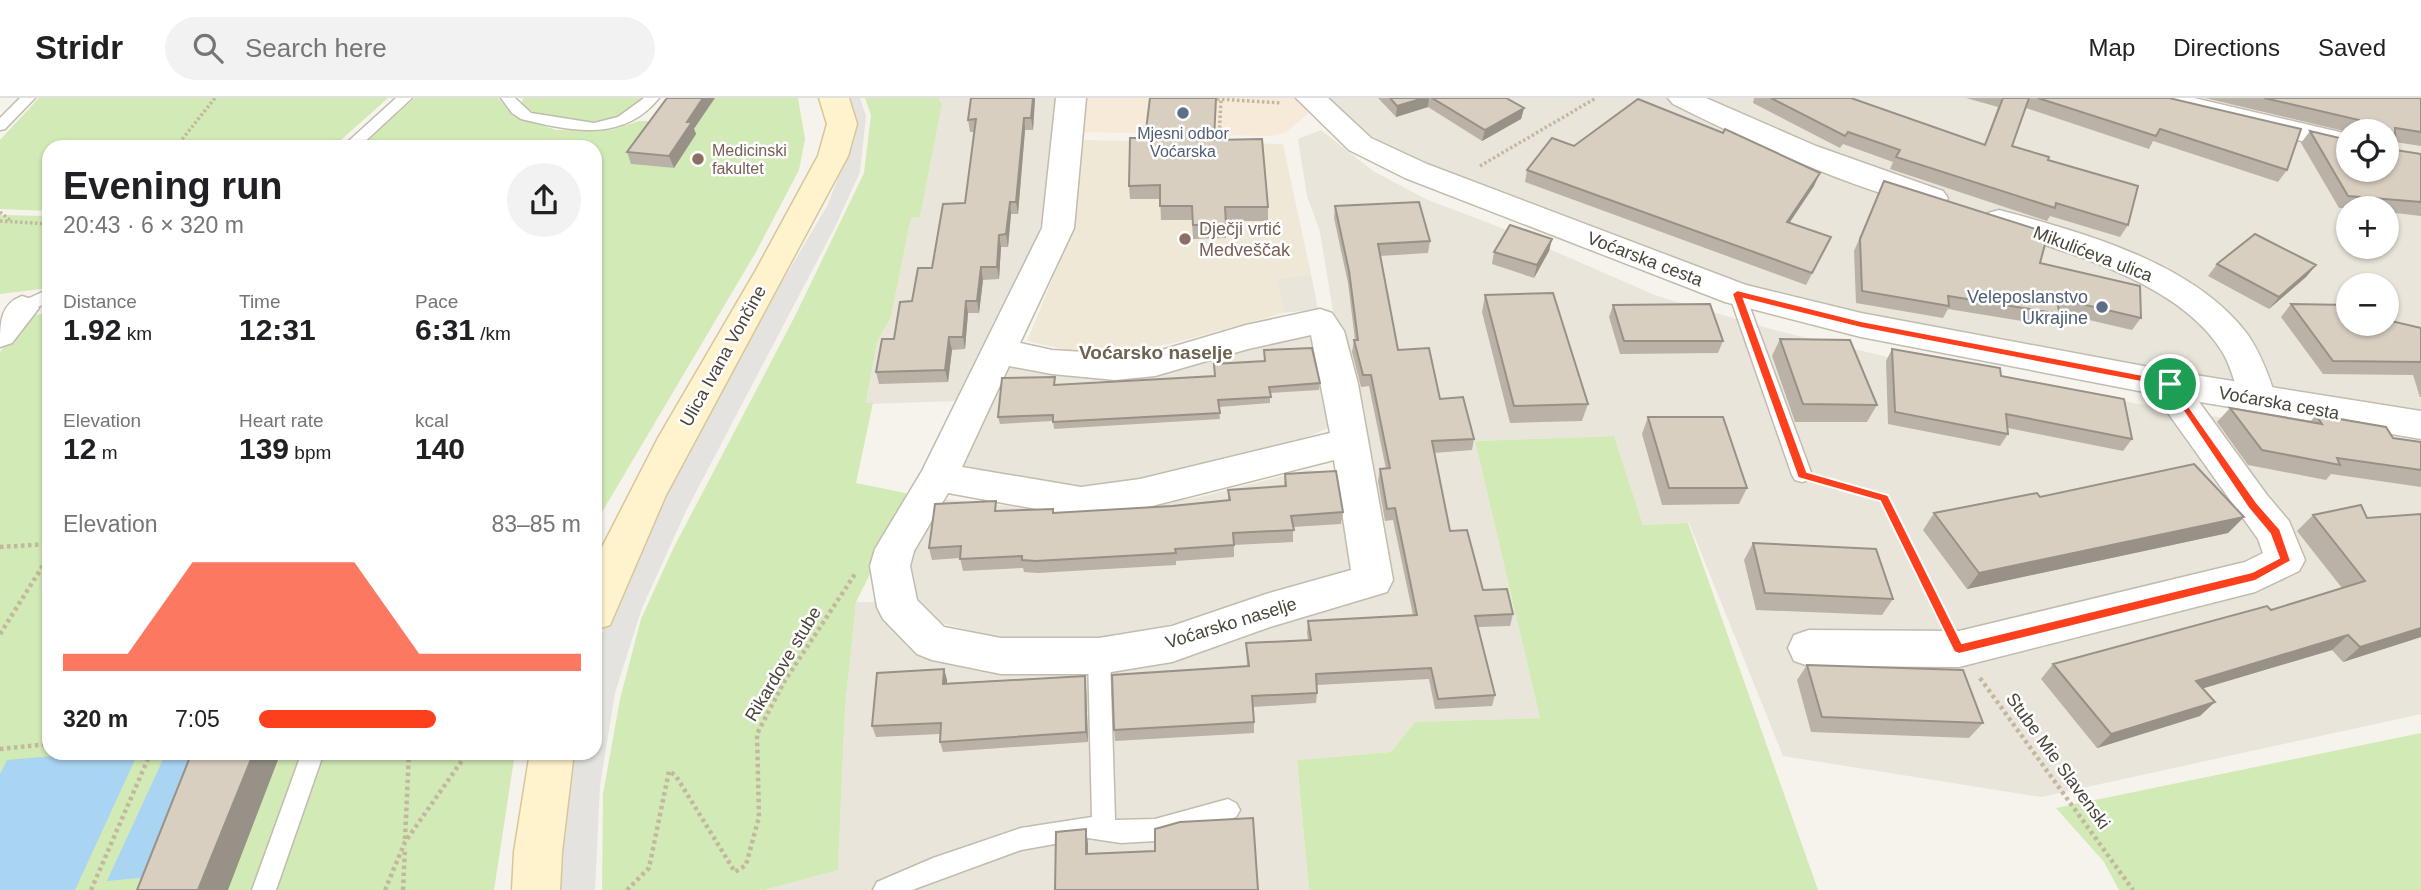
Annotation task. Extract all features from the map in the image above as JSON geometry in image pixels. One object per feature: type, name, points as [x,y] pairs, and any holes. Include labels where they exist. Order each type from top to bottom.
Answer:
[{"type":"main road","name":"Ulica Ivana Vončine","points":[[602,594],[618,551],[649,488],[833,156],[842,124],[834,98]]},
{"type":"main road","points":[[536,890],[538,852],[551,760]]},
{"type":"street","name":"Voćarsko naselje","points":[[1000,352],[1052,362],[1115,368],[1155,364],[1246,337],[1320,321],[1327,331],[1373,580],[1266,611],[1172,644],[1098,656],[1001,656],[932,642],[898,607],[891,566],[895,549],[938,477],[1058,228],[1071,98]]},
{"type":"street","name":"Mikulićeva ulica","points":[[1683,98],[1725,120],[1871,178],[2094,251],[2160,280],[2207,312],[2236,343],[2258,398]]},
{"type":"street","points":[[2157,98],[2336,140]]},
{"type":"street","name":"Voćarska cesta","points":[[1300,101],[1360,144],[1416,171],[1737,294],[1861,325],[2170,384],[2362,418],[2421,425]]},
{"type":"street","points":[[0,335],[36,302]]},
{"type":"street","points":[[1809,648],[1959,649],[2255,576],[2285,561],[2276,532],[2224,465],[2170,384]]},
{"type":"street","points":[[938,477],[1081,502],[1140,494],[1349,442]]},
{"type":"lane","points":[[0,126],[27,98]]},
{"type":"lane","points":[[358,140],[405,98]]},
{"type":"lane","points":[[508,98],[517,110],[526,116],[598,128],[635,117],[652,98]]},
{"type":"lane","points":[[1737,294],[1802,475]]},
{"type":"lane","points":[[1098,656],[1104,828]]},
{"type":"lane","points":[[264,890],[310,760]]},
{"type":"lane","points":[[885,890],[933,869],[1021,839],[1068,829],[1104,828],[1121,832],[1155,830],[1228,810]]},
{"type":"path","points":[[1479,167],[1596,98]]},
{"type":"path","points":[[181,140],[212,99]]},
{"type":"path","points":[[1219,138],[1219,100],[1300,101]]},
{"type":"path","points":[[0,212],[11,222]]},
{"type":"path","points":[[0,221],[42,224]]},
{"type":"path","name":"Stube Mie Slavenski","points":[[1802,475],[1884,498],[1959,649],[2133,890]]},
{"type":"path","points":[[0,547],[42,544]]},
{"type":"path","points":[[0,634],[42,567]]},
{"type":"path","name":"Rikardove stube","points":[[627,890],[649,868],[669,771],[676,776],[734,872],[746,865],[759,817],[757,734],[784,682],[843,590]]},
{"type":"path","points":[[0,749],[42,745]]},
{"type":"path","points":[[91,890],[148,760]]},
{"type":"path","points":[[403,890],[409,760]]},
{"type":"path","points":[[385,890],[405,842],[462,760]]},
{"type":"shaded area","points":[[849,98],[860,98],[866,116],[860,172],[836,225],[686,511],[642,608],[615,693],[600,786],[595,890],[557,890],[568,760],[602,760],[602,634],[623,574],[740,353],[827,206],[850,149],[854,110]]},
{"type":"shaded area","points":[[939,98],[1060,98],[1047,208],[1025,268],[958,401],[866,404],[877,342],[891,317],[911,218],[920,217],[942,104]]},
{"type":"shaded area","points":[[1087,98],[1297,98],[1309,113],[1285,133],[1269,136],[1084,132]]},
{"type":"shaded area","points":[[1326,98],[2421,98],[2421,416],[1828,309],[1745,290],[1393,151],[1352,124]]},
{"type":"shaded area","points":[[1321,130],[1373,171],[1428,200],[1499,227],[1657,296],[1778,331],[1955,373],[2421,451],[2421,714],[2041,797],[1783,756],[1689,523],[1643,525],[1614,436],[1475,441],[1540,718],[1415,722],[1391,752],[1297,760],[1309,890],[765,890],[838,870],[845,708],[856,602],[877,602],[907,639],[1116,669],[1222,646],[1325,609],[1385,594],[1375,517],[1341,360],[1320,232],[1307,196],[1298,139]]},
{"type":"shaded area","name":"Dječji vrtić Medveščak","points":[[1080,140],[1283,144],[1311,274],[1277,279],[1284,313],[1170,344],[1119,352],[1067,350],[1027,341],[1062,256],[1075,212]]},
{"type":"shaded area","points":[[1311,274],[1318,309],[1284,313],[1276,279]]},
{"type":"shaded area","points":[[1319,330],[1330,427],[1296,442],[1143,484],[1073,490],[963,467],[969,436],[1004,367],[1052,369]]},
{"type":"shaded area","points":[[1307,470],[1344,473],[1354,567],[1322,583],[1206,616],[1091,643],[991,636],[938,622],[907,595],[907,562],[934,498],[1075,513],[1196,498]]},
{"type":"green space","points":[[39,98],[388,98],[341,140],[42,140],[42,211],[0,209],[0,140]]},
{"type":"green space","points":[[415,98],[498,98],[512,115],[556,130],[612,130],[639,121],[650,121],[632,164],[674,168],[691,134],[715,98],[798,98],[805,139],[799,170],[756,252],[602,512],[602,140],[367,140]]},
{"type":"green space","points":[[523,98],[643,98],[632,111],[618,119],[590,122],[558,119],[530,111],[521,105]]},
{"type":"green space","points":[[865,98],[939,98],[942,104],[920,217],[911,218],[891,317],[877,342],[866,403],[873,403],[856,483],[910,494],[856,602],[845,708],[838,870],[765,890],[602,890],[603,794],[620,699],[641,619],[673,549],[796,314],[864,173],[871,115]]},
{"type":"green space","points":[[0,215],[42,216],[42,289],[0,294]]},
{"type":"green space","points":[[42,314],[42,760],[514,760],[494,890],[0,890],[0,352],[27,316]]},
{"type":"green space","points":[[1614,436],[1643,525],[1688,523],[1818,890],[1309,890],[1297,760],[1391,752],[1415,722],[1540,718],[1475,441]]},
{"type":"green space","points":[[2421,733],[2421,890],[2119,890],[2104,862],[2056,808]]},
{"type":"water","points":[[42,757],[42,760],[135,760],[75,890],[0,890],[0,774],[7,760]]},
{"type":"water","points":[[163,760],[208,760],[159,876],[107,881]]},
{"type":"building","points":[[667,98],[703,98],[687,122],[692,122],[669,156],[627,152]]},
{"type":"building","points":[[971,98],[1033,98],[1031,118],[1024,118],[1016,202],[1010,202],[1006,234],[999,235],[997,267],[981,267],[977,301],[966,301],[963,337],[949,337],[945,370],[876,372],[882,339],[894,339],[900,302],[912,301],[918,268],[932,268],[943,204],[965,203],[976,119],[968,120]]},
{"type":"building","points":[[1150,98],[1216,98],[1214,140],[1262,139],[1268,207],[1225,207],[1226,224],[1193,225],[1192,206],[1160,206],[1160,185],[1129,186],[1130,138],[1145,138]]},
{"type":"building","points":[[1390,98],[1424,98],[1397,106]]},
{"type":"building","points":[[1432,98],[1506,98],[1524,108],[1485,130]]},
{"type":"building","points":[[1771,98],[1851,98],[1985,145],[2003,98],[2029,98],[2012,146],[2049,157],[2048,160],[2138,186],[2128,225],[2056,203],[2055,208],[1896,157],[1900,150],[1848,132],[1845,136]]},
{"type":"building","points":[[2038,98],[2169,98],[2301,129],[2287,170],[2160,129],[2156,136]]},
{"type":"building","points":[[2264,98],[2421,98],[2421,132],[2399,129],[2399,119],[2355,119]]},
{"type":"building","points":[[1638,99],[1723,133],[1725,129],[1820,173],[1787,222],[1831,237],[1812,273],[1527,170],[1552,138],[1574,146]]},
{"type":"building","points":[[2310,131],[2336,137],[2336,175]]},
{"type":"building","points":[[2399,151],[2421,154],[2421,202],[2399,200],[2399,196],[2348,196],[2340,182],[2399,182]]},
{"type":"building","points":[[1884,181],[2048,233],[2040,263],[2140,286],[2141,318],[2056,298],[2060,314],[1948,296],[1949,306],[1862,291],[1860,239]]},
{"type":"building","points":[[1419,202],[1430,241],[1378,244],[1398,350],[1429,348],[1440,399],[1463,397],[1474,439],[1432,441],[1450,531],[1467,530],[1483,590],[1507,589],[1513,614],[1475,616],[1495,695],[1438,699],[1431,668],[1316,674],[1317,693],[1252,696],[1254,722],[1114,730],[1112,675],[1249,666],[1246,643],[1311,640],[1308,621],[1417,615],[1395,508],[1387,509],[1380,469],[1390,468],[1371,375],[1363,375],[1354,340],[1358,340],[1349,271],[1335,206]]},
{"type":"building","points":[[1510,225],[1552,239],[1537,265],[1494,252]]},
{"type":"building","points":[[2255,234],[2316,265],[2279,297],[2217,264]]},
{"type":"building","points":[[1553,293],[1588,404],[1514,406],[1485,295]]},
{"type":"building","points":[[1710,304],[1723,341],[1624,341],[1613,305]]},
{"type":"building","points":[[2291,304],[2336,305],[2336,336],[2399,336],[2399,323],[2421,328],[2421,362],[2333,361]]},
{"type":"building","points":[[1780,339],[1850,340],[1877,405],[1803,404]]},
{"type":"building","points":[[1312,348],[1320,383],[1269,387],[1271,397],[1218,400],[1220,413],[1053,422],[1053,415],[998,417],[1002,378],[1055,377],[1054,385],[1215,376],[1214,364],[1265,361],[1264,350]]},
{"type":"building","points":[[1892,349],[2000,368],[2001,376],[2124,399],[2132,439],[2006,414],[2008,434],[1895,412]]},
{"type":"building","points":[[2230,408],[2322,424],[2316,415],[2386,427],[2393,438],[2421,442],[2421,470],[2337,458],[2340,465],[2262,450]]},
{"type":"building","points":[[1648,417],[1723,417],[1747,488],[1669,488]]},
{"type":"building","points":[[2194,464],[2244,517],[1979,573],[1934,513],[2037,493],[2040,497]]},
{"type":"building","points":[[1336,471],[1343,512],[1291,516],[1294,530],[1233,533],[1234,545],[1175,549],[1176,553],[1036,561],[1022,560],[1022,556],[960,559],[961,546],[929,548],[935,504],[996,501],[995,511],[1053,509],[1053,513],[1172,506],[1230,500],[1228,490],[1286,486],[1285,474]]},
{"type":"building","points":[[2361,505],[2367,518],[2421,514],[2421,628],[2360,647],[2348,635],[2196,681],[2215,702],[2111,734],[2053,664],[2267,606],[2271,610],[2365,581],[2313,515]]},
{"type":"building","points":[[1753,543],[1876,549],[1893,599],[1765,593]]},
{"type":"building","points":[[1807,665],[1963,670],[1983,723],[1822,717]]},
{"type":"building","points":[[944,669],[943,684],[1085,676],[1086,732],[940,742],[941,723],[872,726],[877,673]]},
{"type":"building","points":[[189,760],[251,760],[198,890],[137,890]]},
{"type":"building","points":[[1253,818],[1258,890],[1055,890],[1056,832],[1086,829],[1086,854],[1155,851],[1155,829],[1180,822]]},
{"type":"place","name":"Mjesni odbor Voćarska","points":[[1183,113]]},
{"type":"place","name":"Medicinski fakultet","points":[[698,159]]},
{"type":"place","name":"Dječji vrtić Medveščak","points":[[1185,239]]},
{"type":"place","name":"Veleposlanstvo Ukrajine","points":[[2102,307]]},
{"type":"district","name":"Voćarsko naselje","points":[[1156,352]]},
{"type":"route","points":[[1737,294],[1861,325],[2170,384],[2181,404],[2253,506],[2276,532],[2285,561],[2255,576],[1959,649],[1884,498],[1802,475],[1737,294]]}]
